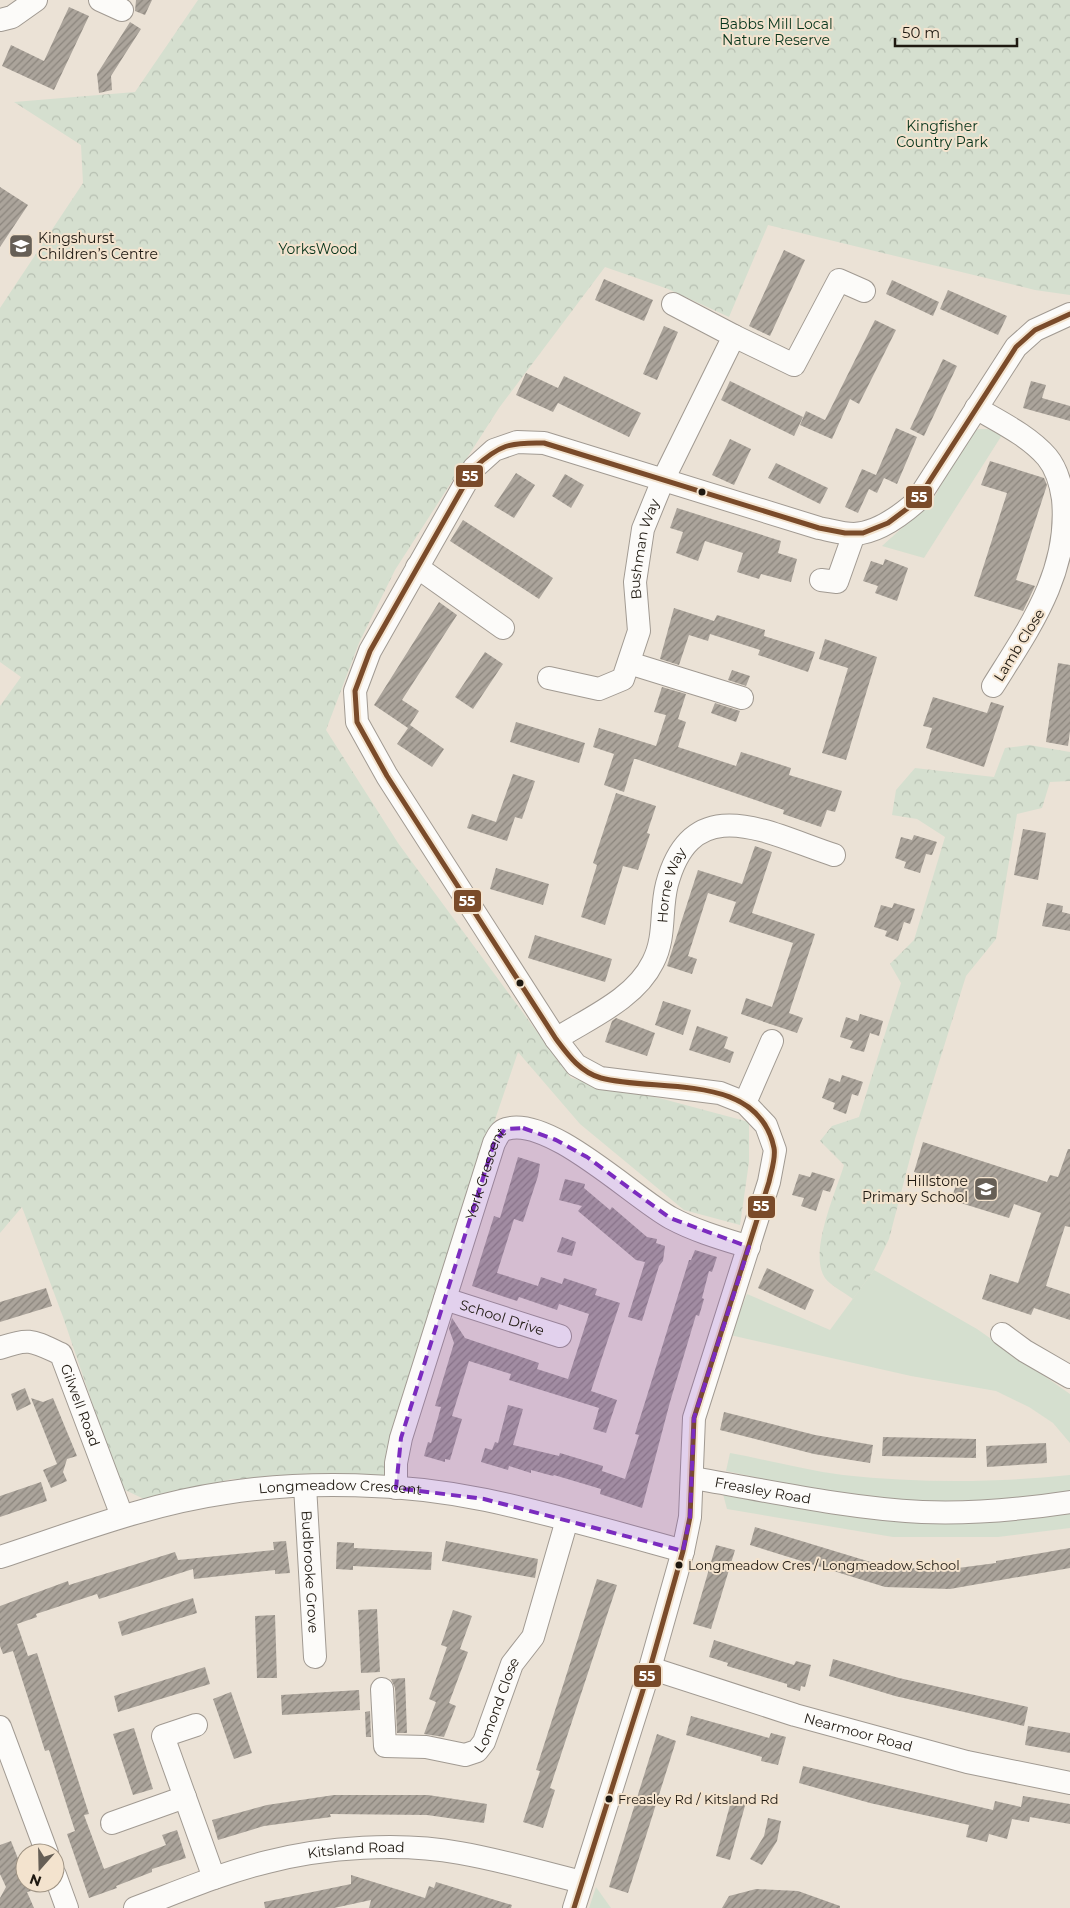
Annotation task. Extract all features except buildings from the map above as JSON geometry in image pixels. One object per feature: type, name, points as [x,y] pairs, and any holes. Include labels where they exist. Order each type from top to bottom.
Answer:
[{"type":"street","points":[[0,20],[12,17],[36,0]]},
{"type":"street","points":[[100,0],[122,10]]},
{"type":"street","points":[[672,304],[794,365],[839,280],[864,291]]},
{"type":"street","points":[[574,1908],[650,1668],[683,1551],[690,1517],[694,1418],[769,1182],[775,1150],[766,1125],[745,1103],[720,1093],[600,1078],[576,1065],[556,1038],[387,776],[357,722],[355,691],[370,651],[417,566],[474,468],[494,450],[517,442],[544,443],[819,528],[854,534],[896,518],[916,502],[1016,347],[1035,330],[1070,314]]},
{"type":"street","name":"Bushman Way","points":[[549,678],[599,689],[623,679],[639,632],[635,582],[643,529],[663,480],[734,336]]},
{"type":"street","name":"Lamb Close","points":[[976,408],[1038,447],[1056,470],[1065,512],[1065,531],[1048,597],[1034,623],[993,686]]},
{"type":"street","points":[[821,580],[837,582],[854,534]]},
{"type":"street","points":[[417,566],[503,628]]},
{"type":"street","points":[[629,663],[742,698]]},
{"type":"street","name":"Horne Way","points":[[556,1038],[630,992],[653,962],[663,931],[667,886],[679,853],[691,837],[715,825],[751,826],[834,855]]},
{"type":"street","points":[[745,1103],[772,1041]]},
{"type":"street","name":"York Crescent","points":[[396,1488],[396,1463],[401,1438],[494,1143],[499,1133],[506,1129],[523,1128],[556,1140],[587,1157],[670,1218],[719,1238],[749,1247]]},
{"type":"street","name":"School Drive","points":[[445,1299],[560,1336]]},
{"type":"street","points":[[1002,1334],[1025,1351],[1070,1377]]},
{"type":"street","name":"Gilwell Road","points":[[0,1348],[22,1340],[39,1344],[61,1354],[122,1516]]},
{"type":"street","name":"Freasley Road","points":[[693,1478],[855,1506],[924,1512],[1028,1508],[1070,1502]]},
{"type":"street","name":"Longmeadow Crescent","points":[[0,1557],[122,1516],[225,1493],[305,1486],[396,1488],[484,1499],[683,1551]]},
{"type":"street","name":"Budbrooke Grove","points":[[305,1486],[315,1658]]},
{"type":"street","name":"Lomond Close","points":[[382,1689],[386,1746],[426,1748],[465,1755],[477,1750],[484,1742],[512,1664],[532,1637],[567,1520]]},
{"type":"street","name":"Nearmoor Road","points":[[650,1668],[795,1715],[967,1762],[1070,1783]]},
{"type":"street","points":[[196,1725],[163,1736],[214,1878]]},
{"type":"street","points":[[0,1727],[5,1753],[43,1843]]},
{"type":"street","points":[[112,1823],[185,1797]]},
{"type":"street","name":"Kitsland Road","points":[[135,1908],[214,1878],[267,1862],[295,1856],[340,1851],[407,1848],[459,1853],[582,1882]]},
{"type":"street","points":[[62,1893],[67,1908]]},
{"type":"highlighted area","points":[[523,1128],[556,1140],[587,1157],[670,1218],[749,1247],[694,1418],[690,1517],[683,1551],[484,1499],[396,1488],[401,1438],[494,1143],[505,1129]]},
{"type":"green space","name":"YorksWood","points":[[198,0],[1070,0],[1070,295],[1035,290],[768,225],[729,317],[668,289],[605,267],[499,408],[395,570],[359,643],[326,730],[398,843],[571,1078],[663,1099],[749,1122],[749,1162],[740,1225],[684,1210],[580,1124],[518,1052],[483,1155],[384,1477],[232,1479],[146,1500],[121,1488],[63,1317],[22,1207],[0,1233],[0,706],[21,677],[0,662],[0,308],[83,183],[81,145],[14,102],[135,92]]},
{"type":"green space","points":[[978,429],[988,429],[1002,435],[924,558],[882,546],[933,500],[967,436]]},
{"type":"green space","points":[[1029,745],[1070,752],[1070,781],[1050,782],[1042,808],[1017,814],[996,939],[966,976],[915,1139],[889,1239],[874,1270],[853,1299],[834,1287],[825,1278],[821,1267],[821,1238],[844,1165],[820,1141],[832,1126],[859,1117],[901,983],[890,964],[914,940],[945,837],[917,819],[892,815],[896,790],[915,768],[994,777],[1005,748]]},
{"type":"green space","points":[[874,1270],[977,1329],[1070,1394],[1070,1443],[1053,1423],[1029,1407],[996,1391],[911,1376],[730,1335],[747,1294],[830,1330]]},
{"type":"green space","points":[[730,1453],[829,1473],[900,1480],[985,1481],[1070,1475],[1070,1494],[947,1501],[861,1496],[793,1485],[726,1471]]},
{"type":"green space","points":[[723,1494],[820,1506],[1070,1506],[1070,1528],[998,1537],[893,1537],[727,1509]]},
{"type":"green space","points":[[596,1887],[611,1908],[589,1908]]},
{"type":"transit line","name":"55","points":[[574,1908],[650,1668],[683,1551],[690,1517],[694,1418],[769,1182],[774,1161],[774,1148],[764,1124],[748,1107],[727,1096],[676,1086],[624,1082],[601,1078],[587,1072],[570,1057],[556,1039],[387,776],[357,722],[355,691],[370,651],[474,468],[498,450],[514,444],[544,443],[819,528],[845,533],[863,533],[888,523],[916,502],[1016,347],[1035,330],[1070,314]]},
{"type":"place","name":"Kingshurst Children’s Centre","points":[[21,246]]},
{"type":"place","name":"Hillstone Primary School","points":[[986,1189]]},
{"type":"place","name":"Longmeadow Cres / Longmeadow School","points":[[679,1565]]},
{"type":"place","name":"Freasley Rd / Kitsland Rd","points":[[609,1799]]},
{"type":"park label","name":"Babbs Mill Local Nature Reserve","points":[[776,32]]},
{"type":"park label","name":"Kingfisher Country Park","points":[[942,134]]}]
